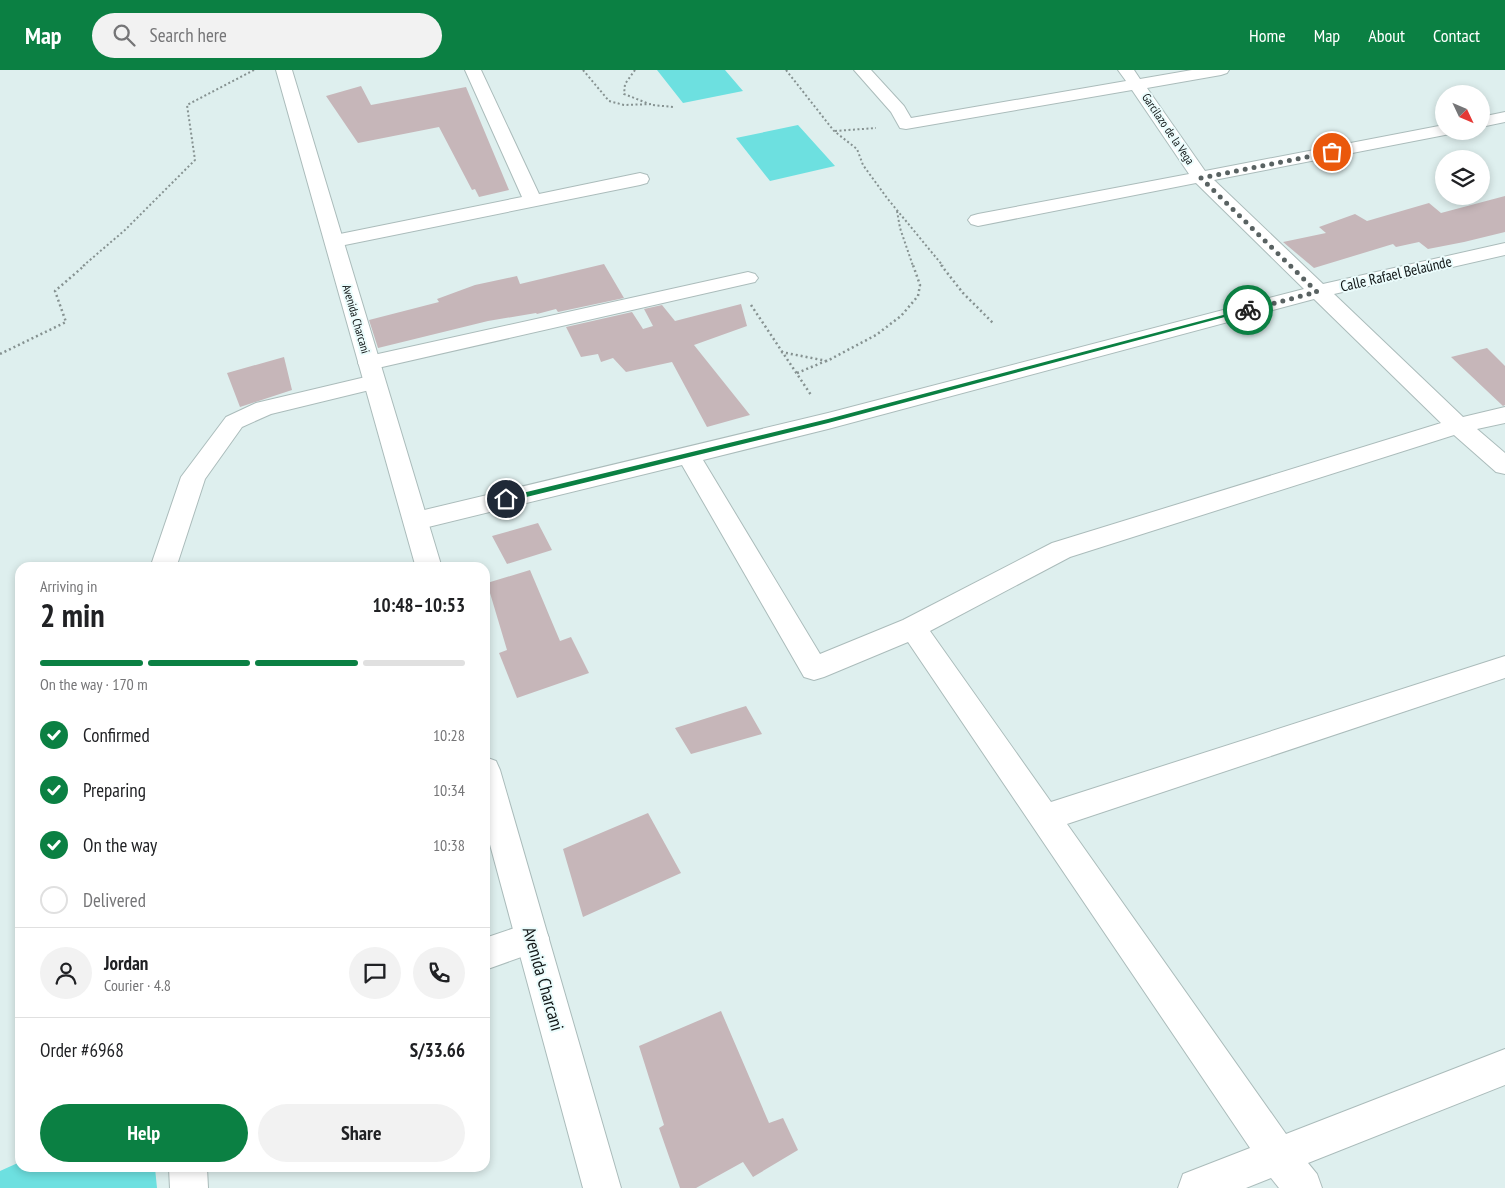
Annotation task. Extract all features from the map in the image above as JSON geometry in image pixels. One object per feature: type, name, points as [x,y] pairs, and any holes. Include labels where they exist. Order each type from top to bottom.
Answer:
[{"type":"street","name":"Avenida Charcani","points":[[284,70],[427,562]]},
{"type":"street","points":[[473,70],[533,202]]},
{"type":"street","points":[[862,70],[898,110],[906,124],[1132,77],[1221,70]]},
{"type":"street","name":"Garcilazo de la Vega","points":[[1132,77],[1201,178],[1458,426],[1505,466]]},
{"type":"street","points":[[1490,120],[1505,117]]},
{"type":"street","points":[[978,220],[1435,132]]},
{"type":"street","points":[[335,242],[640,179]]},
{"type":"street","name":"Calle Rafael Belaúnde","points":[[416,521],[828,421],[1317,292],[1505,249]]},
{"type":"street","points":[[165,562],[193,477],[234,422],[264,408],[372,373],[741,279]]},
{"type":"street","points":[[688,455],[814,668],[913,628],[1061,550],[1458,426],[1505,415]]},
{"type":"street","points":[[913,628],[1278,1155],[1304,1188]]},
{"type":"street","points":[[1045,818],[1505,667]]},
{"type":"street","name":"Avenida Charcani","points":[[490,788],[602,1188]]},
{"type":"street","points":[[490,952],[532,938]]},
{"type":"street","points":[[1197,1188],[1505,1067]]},
{"type":"street","points":[[188,1172],[189,1188]]},
{"type":"path","points":[[0,354],[66,322],[55,291],[125,230],[195,160],[188,105],[254,70]]},
{"type":"path","points":[[583,70],[609,101],[624,105],[653,104]]},
{"type":"path","points":[[635,70],[625,84],[624,94],[639,101],[673,108]]},
{"type":"path","points":[[786,70],[834,131],[857,149],[863,165],[897,210],[948,270],[963,293],[993,323]]},
{"type":"path","points":[[834,131],[884,127]]},
{"type":"path","points":[[797,373],[872,339],[900,316],[920,294],[920,285],[900,228],[897,210]]},
{"type":"path","points":[[741,279],[743,290],[781,352],[828,421]]},
{"type":"path","points":[[781,352],[826,361]]},
{"type":"shaded area","points":[[657,70],[725,70],[743,91],[683,103]]},
{"type":"shaded area","points":[[798,125],[835,166],[770,181],[736,138]]},
{"type":"shaded area","points":[[15,1164],[15,1172],[155,1172],[157,1188],[0,1188],[0,1171]]},
{"type":"building","points":[[361,86],[371,105],[466,87],[509,190],[479,197],[475,189],[472,190],[439,127],[358,143],[326,96]]},
{"type":"building","points":[[1505,196],[1505,232],[1464,242],[1428,249],[1419,242],[1396,247],[1393,244],[1314,268],[1283,242],[1326,233],[1319,227],[1355,214],[1367,221],[1429,203],[1441,213],[1471,205],[1490,205],[1490,200]]},
{"type":"building","points":[[604,264],[624,298],[558,312],[556,309],[537,314],[488,321],[378,348],[369,320],[439,302],[437,299],[475,285],[517,276],[520,284]]},
{"type":"building","points":[[741,304],[747,326],[694,345],[750,415],[707,427],[672,362],[626,372],[613,358],[601,362],[598,354],[581,357],[566,327],[632,312],[643,329],[653,326],[644,309],[662,305],[675,321]]},
{"type":"building","points":[[1487,348],[1505,366],[1505,405],[1503,406],[1451,357]]},
{"type":"building","points":[[284,357],[292,390],[240,407],[227,373]]},
{"type":"building","points":[[538,523],[552,550],[507,564],[492,536]]},
{"type":"building","points":[[530,570],[560,641],[571,637],[589,673],[517,698],[499,653],[507,650],[490,593],[490,582]]},
{"type":"building","points":[[746,706],[762,734],[691,754],[675,728]]},
{"type":"building","points":[[648,813],[681,873],[583,917],[563,849]]},
{"type":"building","points":[[721,1011],[769,1123],[783,1118],[798,1150],[753,1177],[743,1162],[696,1188],[680,1188],[659,1128],[664,1125],[639,1046]]},
{"type":"way so far","points":[[1248,310],[1317,292],[1201,178],[1332,152]]},
{"type":"route","points":[[506,499],[828,421],[1248,310]]}]
